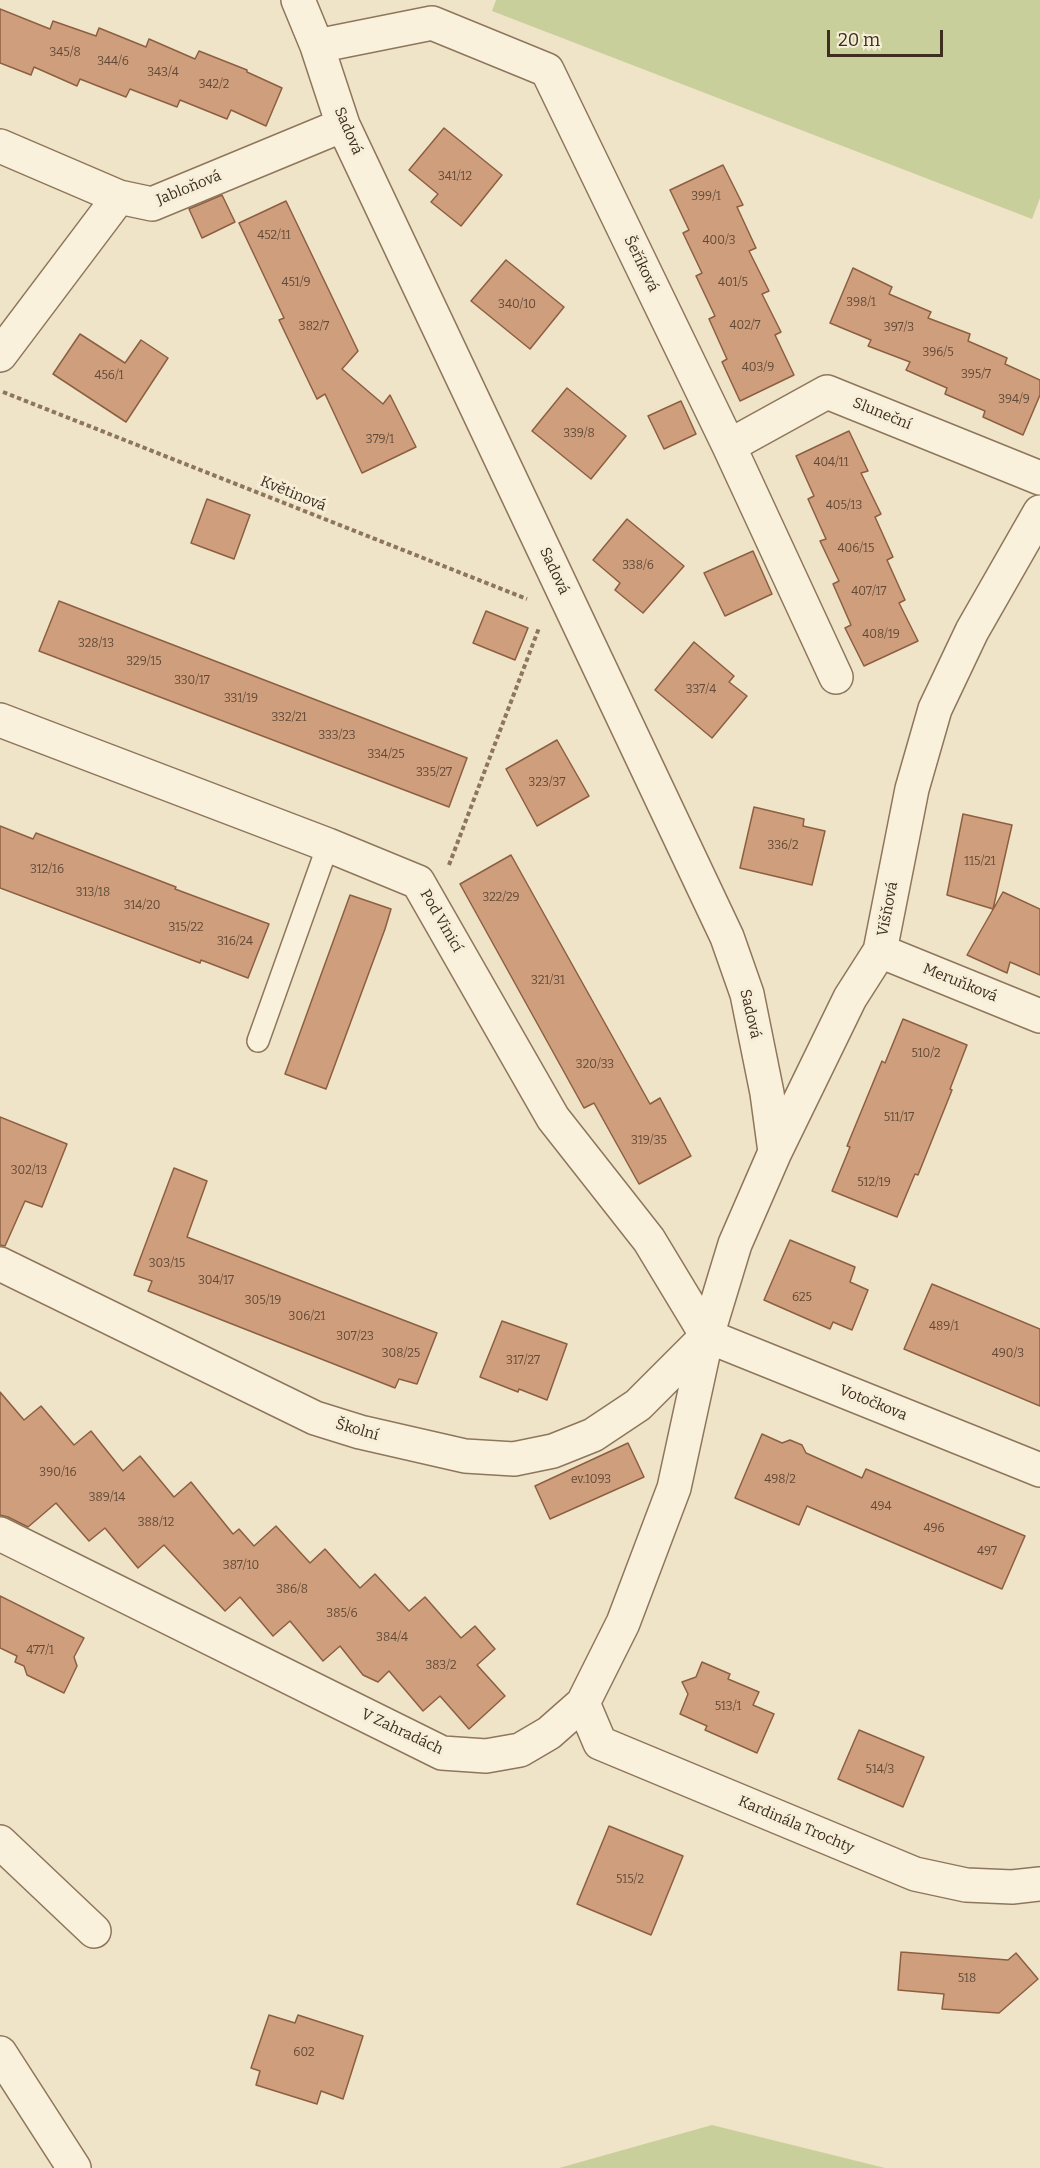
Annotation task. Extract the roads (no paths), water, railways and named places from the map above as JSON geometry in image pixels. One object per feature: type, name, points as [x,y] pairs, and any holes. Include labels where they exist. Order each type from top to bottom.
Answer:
[{"type":"street","name":"Sadová","points":[[298,0],[317,46],[343,125],[562,613],[727,937],[747,994],[768,1093],[775,1152]]},
{"type":"street","name":"Šeříková","points":[[317,46],[432,23],[547,70],[729,446],[836,677]]},
{"type":"street","name":"Jabloňová","points":[[0,146],[119,197],[152,204],[343,125]]},
{"type":"street","points":[[0,355],[119,197]]},
{"type":"street","name":"Sluneční","points":[[729,446],[827,392],[1040,478]]},
{"type":"street","name":"Višňová","points":[[706,1336],[735,1244],[775,1152],[850,998],[880,951],[912,789],[935,709],[972,631],[1040,512]]},
{"type":"street","name":"Pod Vinicí","points":[[0,720],[328,845],[418,882],[553,1118],[649,1240],[706,1336]]},
{"type":"street","name":"Meruňková","points":[[880,951],[1040,1016]]},
{"type":"street","name":"Školní","points":[[0,1264],[315,1418],[360,1432],[465,1456],[514,1459],[553,1451],[593,1435],[638,1405],[706,1336]]},
{"type":"street","name":"Votočkova","points":[[706,1336],[1040,1470]]},
{"type":"street","name":"V Zahradách","points":[[0,1534],[442,1753],[486,1756],[520,1750],[549,1733],[583,1703],[623,1623],[674,1488],[706,1336]]},
{"type":"street","name":"Kardinála Trochty","points":[[583,1703],[600,1743],[915,1874],[966,1885],[1012,1887],[1040,1884]]},
{"type":"street","points":[[0,1842],[94,1931]]},
{"type":"street","points":[[0,2053],[74,2168]]},
{"type":"lane","points":[[258,1041],[328,845]]}]
